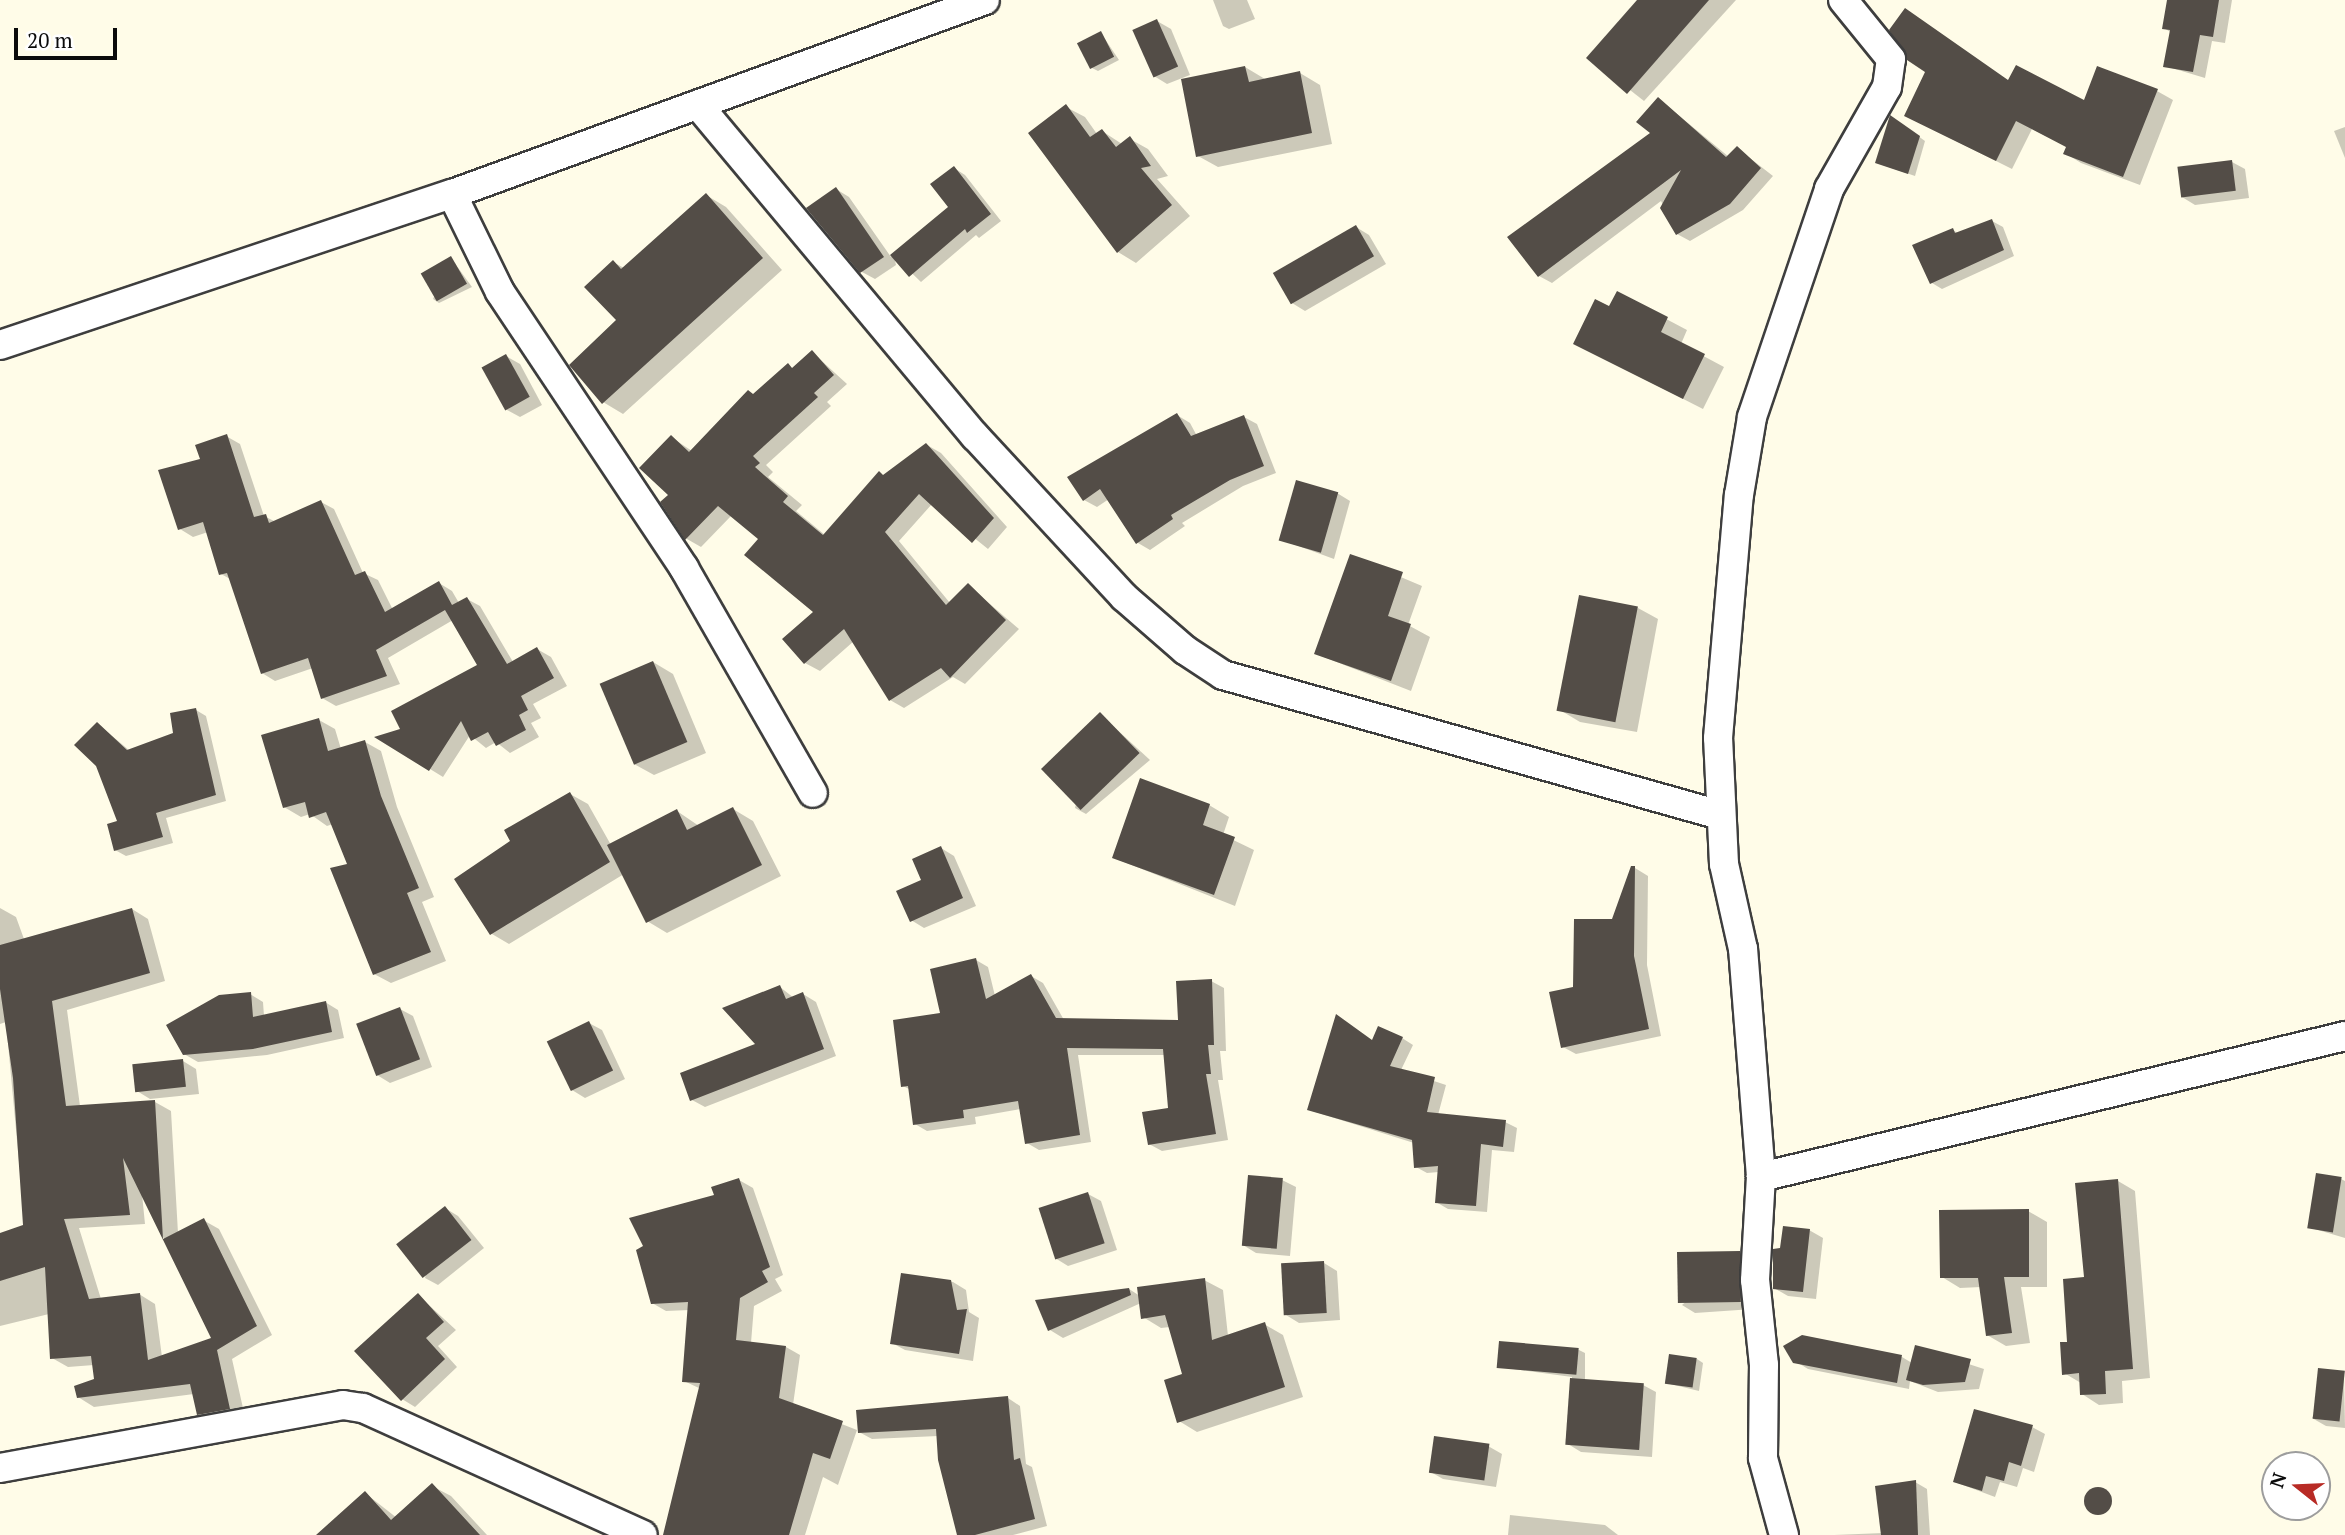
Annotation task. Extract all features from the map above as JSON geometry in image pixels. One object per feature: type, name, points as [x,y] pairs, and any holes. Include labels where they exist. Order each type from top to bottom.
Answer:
[{"type":"street","points":[[0,345],[452,194],[985,0]]},
{"type":"street","points":[[1784,1535],[1763,1458],[1764,1366],[1755,1280],[1761,1177],[1743,949],[1724,863],[1720,815],[1721,685],[1739,495],[1752,417],[1809,239],[1829,188],[1887,87],[1891,59],[1843,0]]},
{"type":"street","points":[[698,105],[975,436],[1124,597],[1185,650],[1223,675],[1720,815]]},
{"type":"street","points":[[452,194],[500,292],[684,568],[813,793]]},
{"type":"street","points":[[1761,1177],[2345,1036]]},
{"type":"street","points":[[0,1468],[343,1405],[363,1408],[643,1535]]},
{"type":"building","points":[[1637,0],[1709,0],[1627,94],[1586,58]]},
{"type":"building","points":[[2167,0],[2219,0],[2213,37],[2200,35],[2193,72],[2163,67],[2170,30],[2162,29]]},
{"type":"building","points":[[1905,8],[2008,80],[2016,65],[2084,100],[2097,66],[2158,89],[2123,177],[2063,154],[2066,147],[2016,121],[1996,161],[1904,116],[1925,72],[1907,60],[1889,30]]},
{"type":"building","points":[[1157,19],[1178,67],[1153,77],[1132,30]]},
{"type":"building","points":[[1101,31],[1114,57],[1090,69],[1077,43]]},
{"type":"building","points":[[1245,66],[1249,82],[1300,71],[1312,133],[1196,157],[1181,79]]},
{"type":"building","points":[[1658,97],[1726,157],[1737,146],[1761,168],[1730,204],[1676,235],[1660,208],[1681,170],[1538,277],[1507,237],[1650,133],[1636,122]]},
{"type":"building","points":[[1066,104],[1090,137],[1102,129],[1116,147],[1130,136],[1151,166],[1141,168],[1172,205],[1117,253],[1028,133]]},
{"type":"building","points":[[1890,115],[1920,136],[1908,174],[1875,163]]},
{"type":"building","points":[[2232,160],[2236,191],[2181,197],[2177,167]]},
{"type":"building","points":[[954,166],[991,214],[967,233],[965,229],[909,277],[890,255],[948,207],[930,184]]},
{"type":"building","points":[[836,187],[884,257],[860,273],[806,208]]},
{"type":"building","points":[[706,193],[763,258],[602,404],[569,365],[616,320],[584,287],[613,260],[621,269]]},
{"type":"building","points":[[1992,219],[2004,250],[1930,284],[1912,245],[1953,228],[1955,233]]},
{"type":"building","points":[[1356,225],[1374,256],[1291,304],[1273,273]]},
{"type":"building","points":[[451,256],[467,284],[437,301],[421,274]]},
{"type":"building","points":[[1617,291],[1668,317],[1661,332],[1705,354],[1683,399],[1573,344],[1595,299],[1609,306]]},
{"type":"building","points":[[812,350],[834,375],[814,393],[818,397],[753,456],[760,463],[755,467],[788,496],[783,502],[823,535],[879,471],[883,475],[926,443],[994,518],[972,543],[919,494],[885,532],[946,605],[968,583],[1006,620],[950,678],[941,668],[889,701],[844,629],[804,664],[782,639],[813,612],[744,555],[758,539],[718,506],[685,540],[660,502],[668,495],[639,468],[671,435],[689,452],[748,390],[753,394],[788,363],[792,368]]},
{"type":"building","points":[[506,354],[530,397],[505,410],[482,368]]},
{"type":"building","points":[[1177,413],[1191,436],[1244,415],[1264,466],[1230,480],[1171,515],[1173,519],[1136,544],[1100,489],[1083,501],[1067,477]]},
{"type":"building","points":[[227,434],[254,517],[266,514],[269,523],[321,500],[355,575],[365,571],[385,612],[439,581],[452,605],[467,597],[507,664],[537,647],[554,678],[521,696],[528,710],[519,715],[526,730],[496,746],[488,732],[471,741],[461,721],[429,771],[374,737],[400,729],[391,711],[477,665],[445,610],[376,650],[387,676],[321,699],[308,658],[261,674],[227,573],[219,575],[203,522],[178,530],[158,470],[200,459],[195,445]]},
{"type":"building","points":[[1296,480],[1338,492],[1321,553],[1279,541]]},
{"type":"building","points":[[1350,554],[1403,572],[1388,616],[1411,624],[1391,681],[1314,654]]},
{"type":"building","points":[[1579,595],[1638,606],[1615,722],[1556,711]]},
{"type":"building","points":[[653,661],[687,742],[634,765],[600,684]]},
{"type":"building","points":[[196,708],[216,795],[156,813],[163,837],[114,851],[107,824],[117,821],[96,766],[74,745],[97,722],[127,750],[173,733],[170,713]]},
{"type":"building","points":[[1100,712],[1140,753],[1081,810],[1041,769]]},
{"type":"building","points":[[319,718],[328,751],[365,740],[381,796],[419,888],[407,893],[431,952],[373,975],[330,868],[347,864],[326,812],[309,818],[305,802],[283,808],[261,735]]},
{"type":"building","points":[[1140,778],[1210,804],[1203,825],[1235,837],[1214,895],[1112,858]]},
{"type":"building","points":[[570,792],[610,862],[490,935],[454,879],[510,841],[504,830]]},
{"type":"building","points":[[733,807],[762,865],[646,923],[607,845],[677,809],[687,830]]},
{"type":"building","points":[[941,846],[963,898],[910,922],[896,891],[921,880],[912,859]]},
{"type":"building","points":[[1631,866],[1635,866],[1634,956],[1649,1029],[1561,1048],[1549,992],[1573,987],[1574,919],[1612,919]]},
{"type":"building","points":[[132,908],[150,973],[52,1001],[66,1106],[155,1100],[163,1239],[204,1218],[257,1326],[217,1350],[230,1409],[197,1415],[190,1384],[77,1398],[74,1386],[94,1379],[91,1356],[50,1359],[45,1267],[0,1281],[0,1233],[23,1225],[13,1078],[0,989],[0,945]],"holes":[[[123,1158],[211,1338],[148,1360],[140,1293],[89,1299],[64,1219],[130,1215]]]},
{"type":"building","points":[[976,958],[986,999],[1031,974],[1056,1018],[1178,1020],[1176,981],[1212,979],[1214,1045],[1208,1045],[1211,1074],[1206,1074],[1216,1134],[1148,1145],[1142,1112],[1168,1108],[1163,1049],[1067,1048],[1080,1135],[1025,1144],[1018,1101],[963,1110],[964,1118],[913,1125],[908,1086],[901,1087],[893,1020],[940,1013],[930,969]]},
{"type":"building","points":[[780,985],[786,999],[803,992],[824,1049],[690,1101],[680,1073],[755,1044],[722,1008]]},
{"type":"building","points":[[251,992],[253,1017],[326,1001],[332,1032],[253,1049],[183,1055],[166,1025],[219,995]]},
{"type":"building","points":[[400,1007],[420,1059],[376,1076],[356,1024]]},
{"type":"building","points":[[1336,1014],[1372,1040],[1378,1026],[1403,1037],[1390,1066],[1435,1077],[1427,1112],[1506,1120],[1503,1147],[1481,1144],[1476,1206],[1435,1203],[1438,1166],[1414,1168],[1412,1140],[1307,1110]]},
{"type":"building","points":[[589,1021],[613,1070],[571,1091],[547,1042]]},
{"type":"building","points":[[183,1059],[186,1087],[135,1092],[132,1064]]},
{"type":"building","points":[[2316,1173],[2342,1177],[2333,1232],[2307,1228]]},
{"type":"building","points":[[1248,1175],[1283,1178],[1277,1249],[1242,1246]]},
{"type":"building","points":[[739,1178],[770,1267],[762,1271],[768,1282],[740,1298],[736,1340],[786,1346],[779,1398],[843,1421],[830,1459],[813,1453],[789,1535],[663,1535],[700,1383],[682,1382],[688,1302],[651,1304],[636,1250],[643,1246],[629,1218],[714,1195],[711,1187]]},
{"type":"building","points":[[2118,1179],[2133,1369],[2105,1371],[2106,1394],[2080,1395],[2079,1373],[2062,1375],[2060,1342],[2067,1342],[2063,1279],[2084,1277],[2075,1183]]},
{"type":"building","points":[[1088,1192],[1105,1243],[1055,1259],[1039,1208]]},
{"type":"building","points":[[445,1206],[471,1240],[423,1278],[396,1244]]},
{"type":"building","points":[[2029,1209],[2029,1277],[2004,1277],[2012,1333],[1986,1336],[1978,1278],[1940,1278],[1939,1210]]},
{"type":"building","points":[[1783,1226],[1810,1229],[1803,1292],[1773,1289],[1773,1249],[1780,1248]]},
{"type":"building","points":[[1740,1251],[1741,1302],[1678,1303],[1677,1252]]},
{"type":"building","points":[[1324,1261],[1327,1313],[1284,1315],[1281,1263]]},
{"type":"building","points":[[901,1273],[951,1280],[957,1310],[967,1309],[959,1354],[890,1344]]},
{"type":"building","points":[[1205,1278],[1212,1340],[1265,1322],[1285,1387],[1177,1423],[1164,1380],[1182,1374],[1165,1315],[1141,1319],[1137,1287]]},
{"type":"building","points":[[1129,1288],[1131,1295],[1048,1331],[1035,1300]]},
{"type":"building","points":[[418,1293],[444,1322],[426,1338],[445,1359],[401,1401],[354,1351]]},
{"type":"building","points":[[1802,1335],[1902,1355],[1897,1383],[1793,1363],[1783,1346]]},
{"type":"building","points":[[1499,1341],[1579,1348],[1576,1375],[1497,1368]]},
{"type":"building","points":[[1915,1345],[1971,1359],[1965,1382],[1923,1385],[1906,1380]]},
{"type":"building","points":[[1669,1354],[1697,1358],[1693,1388],[1665,1384]]},
{"type":"building","points":[[2318,1368],[2345,1371],[2340,1422],[2313,1419]]},
{"type":"building","points":[[1570,1378],[1644,1383],[1639,1450],[1565,1445]]},
{"type":"building","points":[[1008,1396],[1014,1460],[1020,1458],[1035,1519],[975,1535],[957,1535],[938,1460],[936,1429],[858,1433],[856,1410]]},
{"type":"building","points":[[1974,1409],[2033,1425],[2021,1466],[2009,1462],[2004,1481],[1986,1476],[1982,1491],[1953,1482]]},
{"type":"building","points":[[1434,1436],[1489,1444],[1484,1480],[1429,1473]]},
{"type":"building","points":[[1916,1480],[1918,1535],[1881,1535],[1875,1486]]},
{"type":"building","points":[[432,1483],[480,1535],[316,1535],[365,1491],[391,1520]]},
{"type":"building","points":[[2098,1487],[2108,1491],[2112,1501],[2108,1511],[2098,1515],[2088,1511],[2084,1501],[2088,1491]]}]
